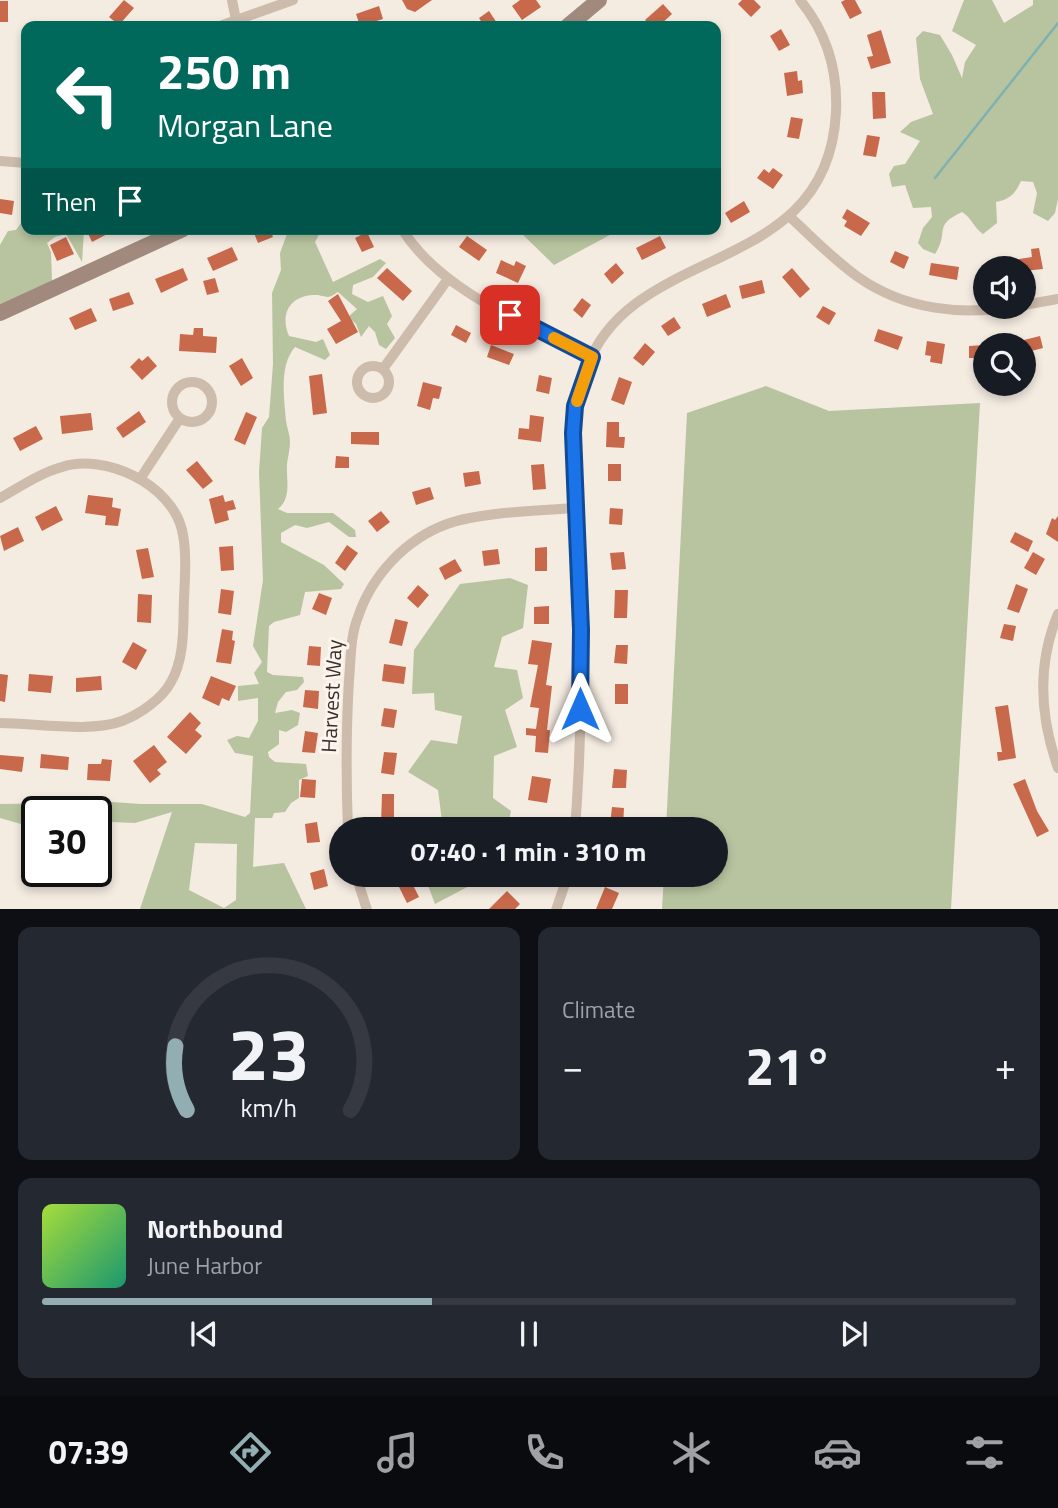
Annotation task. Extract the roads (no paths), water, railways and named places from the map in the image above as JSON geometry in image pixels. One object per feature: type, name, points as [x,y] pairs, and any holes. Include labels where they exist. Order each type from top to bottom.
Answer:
[{"type":"street","points":[[232,0],[236,20],[293,0]]},
{"type":"street","points":[[574,21],[599,0]]},
{"type":"street","points":[[576,817],[580,762],[581,630],[574,508],[575,406],[592,357],[624,312],[686,273],[760,238],[790,217],[819,177],[832,142],[836,80],[821,30],[800,0]]},
{"type":"street","points":[[0,161],[21,163]]},
{"type":"street","points":[[790,217],[857,277],[897,299],[916,305],[973,311]]},
{"type":"street","points":[[0,313],[170,235]]},
{"type":"street","points":[[406,235],[426,261],[448,279],[592,357]]},
{"type":"street","points":[[383,369],[448,279]]},
{"type":"street","points":[[1036,303],[1058,299]]},
{"type":"street","points":[[140,479],[180,418]]},
{"type":"street","points":[[0,498],[64,466],[89,463],[119,469],[140,479],[170,506],[182,527],[184,589],[181,650],[172,681],[163,693],[147,706],[121,721],[107,725],[0,723]]},
{"type":"street","name":"Harvest Way","points":[[348,817],[346,718],[352,636],[364,601],[374,583],[417,539],[448,524],[469,518],[574,508]]},
{"type":"street","points":[[1058,614],[1045,654],[1043,674],[1046,726],[1058,768]]},
{"type":"street","points":[[360,887],[367,909]]},
{"type":"street","points":[[556,909],[564,887]]},
{"type":"waterway","points":[[935,178],[1058,23]]}]
